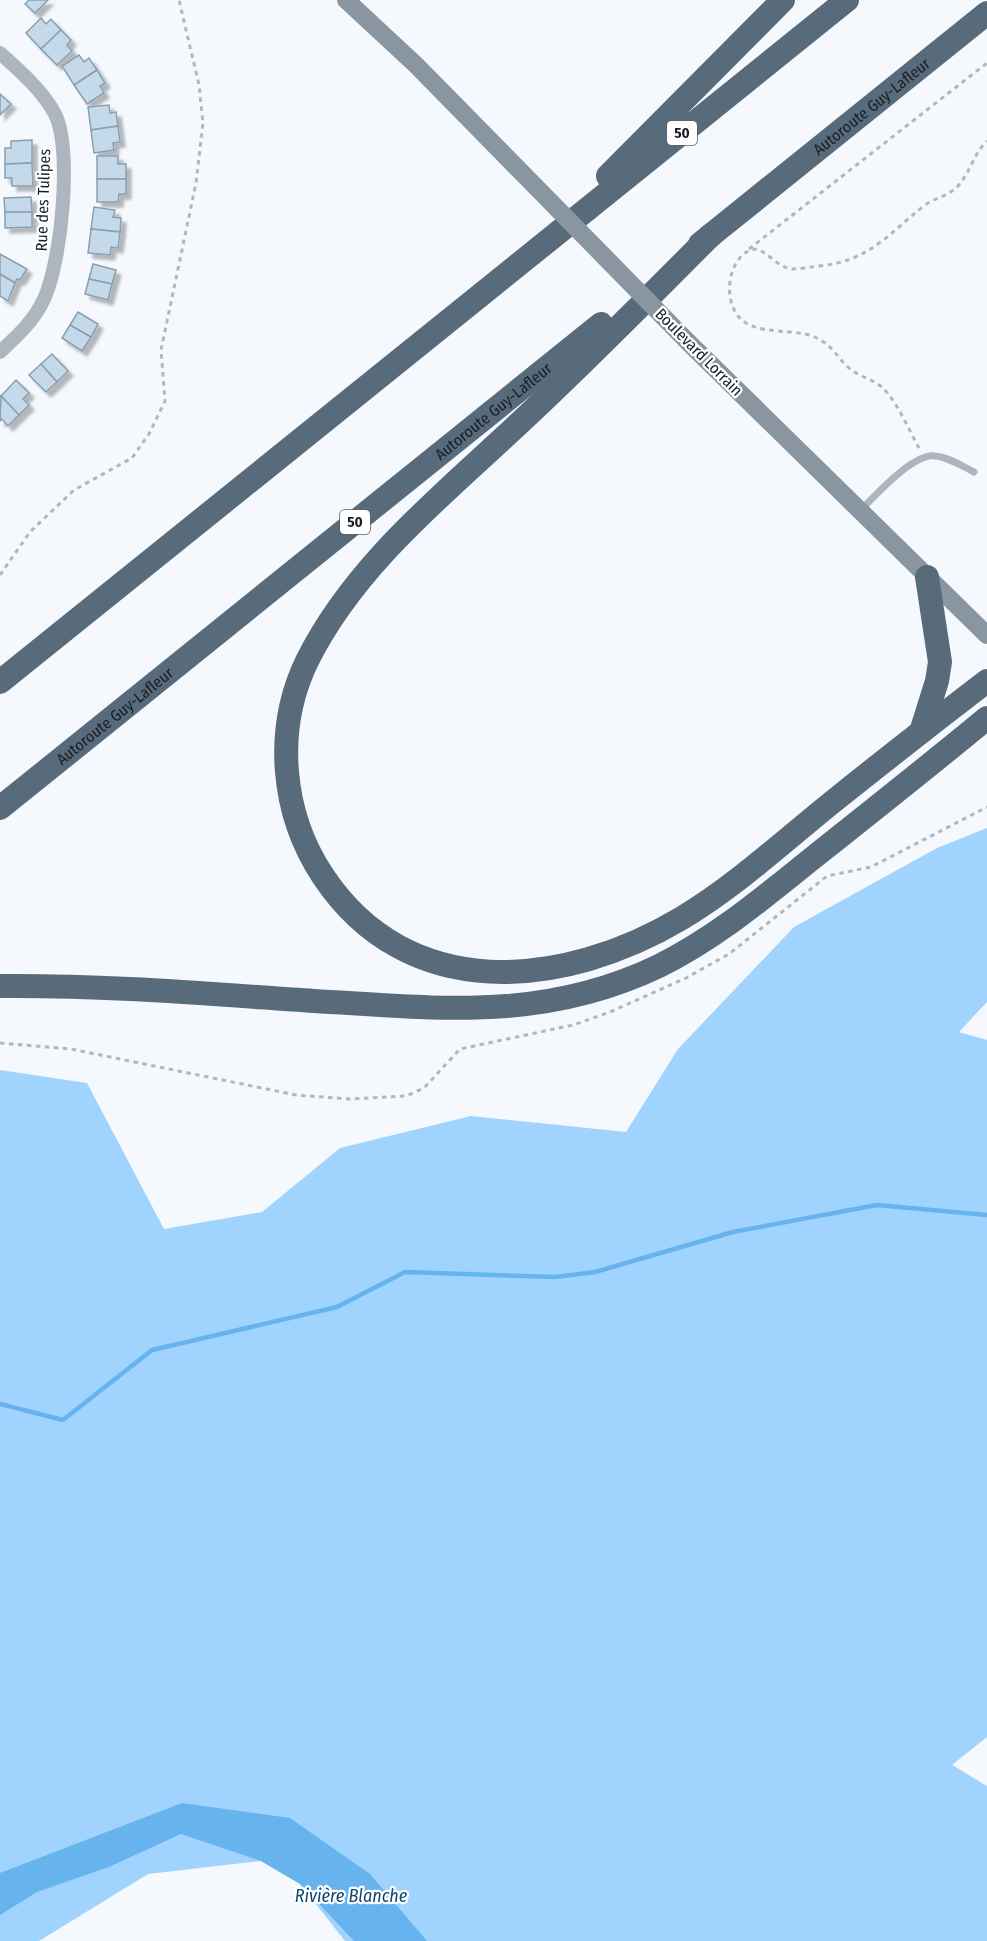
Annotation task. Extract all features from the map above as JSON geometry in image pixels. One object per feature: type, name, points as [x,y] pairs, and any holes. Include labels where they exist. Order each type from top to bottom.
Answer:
[{"type":"highway","points":[[517,266],[783,0]]},
{"type":"highway","name":"50","points":[[0,682],[847,0]]},
{"type":"highway","name":"Autoroute Guy-Lafleur","points":[[0,808],[987,13]]},
{"type":"highway","points":[[711,235],[526,417],[429,507],[378,561],[332,620],[302,674],[289,718],[287,773],[291,803],[300,834],[317,867],[339,897],[360,919],[395,944],[435,963],[463,970],[501,973],[540,970],[610,952],[683,918],[728,886],[987,681]]},
{"type":"highway","points":[[921,732],[937,681],[940,662],[927,577]]},
{"type":"highway","points":[[0,986],[144,991],[463,1009],[528,1005],[587,993],[651,969],[709,938],[758,902],[987,718]]},
{"type":"main road","name":"Boulevard Lorrain","points":[[345,0],[416,65]]},
{"type":"main road","name":"Boulevard Lorrain","points":[[357,0],[416,65],[688,342],[987,635]]},
{"type":"street","name":"Rue des Tulipes","points":[[0,53],[38,91],[55,114],[61,138],[63,191],[58,251],[45,298],[29,323],[0,352]]},
{"type":"lane","points":[[860,511],[895,477],[924,457],[939,456],[974,472]]},
{"type":"path","points":[[0,575],[30,532],[74,490],[132,458],[149,434],[165,401],[161,350],[196,183],[203,123],[200,85],[179,0]]},
{"type":"path","points":[[924,457],[884,389],[859,376],[827,343],[797,332],[754,326],[738,316],[731,298],[731,273],[735,262],[748,250],[987,63]]},
{"type":"path","points":[[748,250],[760,249],[785,267],[794,269],[831,265],[861,256],[885,241],[926,205],[954,190],[976,152],[987,141]]},
{"type":"shaded area","points":[[987,828],[987,1002],[959,1032],[987,1040],[987,1737],[952,1765],[987,1786],[987,1941],[345,1941],[300,1884],[261,1861],[148,1874],[39,1941],[0,1941],[0,1070],[87,1083],[164,1229],[262,1212],[340,1148],[471,1116],[626,1132],[678,1049],[794,927],[937,848]]},
{"type":"water","name":"Rivière Blanche","points":[[182,1803],[290,1818],[370,1874],[427,1941],[354,1941],[300,1884],[261,1861],[181,1834],[109,1867],[37,1892],[0,1915],[0,1873]]},
{"type":"building","points":[[29,0],[48,0],[35,13],[25,4]]},
{"type":"building","points":[[41,18],[46,24],[51,19],[61,30],[41,49],[26,33]]},
{"type":"building","points":[[61,30],[71,40],[67,45],[72,51],[57,65],[41,49]]},
{"type":"building","points":[[79,55],[84,62],[89,58],[97,70],[74,85],[62,66]]},
{"type":"building","points":[[97,70],[105,83],[100,86],[104,93],[87,104],[74,85]]},
{"type":"building","points":[[0,94],[11,104],[0,115]]},
{"type":"building","points":[[109,105],[110,113],[116,112],[118,126],[91,130],[88,107]]},
{"type":"building","points":[[118,126],[120,142],[113,143],[114,150],[94,153],[91,130]]},
{"type":"building","points":[[32,140],[32,163],[5,164],[5,148],[11,148],[11,141]]},
{"type":"building","points":[[97,156],[118,156],[118,164],[126,164],[126,179],[97,179]]},
{"type":"building","points":[[32,163],[33,186],[12,186],[12,178],[5,178],[5,164]]},
{"type":"building","points":[[97,179],[126,179],[126,194],[119,194],[118,202],[97,202]]},
{"type":"building","points":[[31,197],[32,212],[5,212],[4,198]]},
{"type":"building","points":[[94,207],[115,210],[113,217],[121,218],[120,232],[91,229]]},
{"type":"building","points":[[5,212],[32,212],[32,227],[5,228]]},
{"type":"building","points":[[91,229],[120,232],[118,248],[111,247],[110,255],[88,253]]},
{"type":"building","points":[[0,254],[27,269],[20,280],[17,279],[15,283],[0,274]]},
{"type":"building","points":[[93,264],[116,270],[112,284],[89,279]]},
{"type":"building","points":[[0,274],[15,283],[8,301],[0,296]]},
{"type":"building","points":[[89,279],[112,284],[108,300],[85,294]]},
{"type":"building","points":[[78,312],[98,324],[91,337],[70,325]]},
{"type":"building","points":[[70,325],[91,337],[82,351],[62,338]]},
{"type":"building","points":[[52,354],[68,371],[57,382],[41,364]]},
{"type":"building","points":[[41,364],[57,382],[46,392],[29,375]]},
{"type":"building","points":[[16,380],[29,393],[23,399],[29,405],[19,415],[1,396]]},
{"type":"building","points":[[1,396],[19,415],[8,426],[2,419],[0,421]]},
{"type":"waterway","points":[[0,1404],[63,1420],[152,1350],[337,1307],[405,1272],[555,1277],[595,1272],[733,1232],[877,1205],[987,1215]]}]
